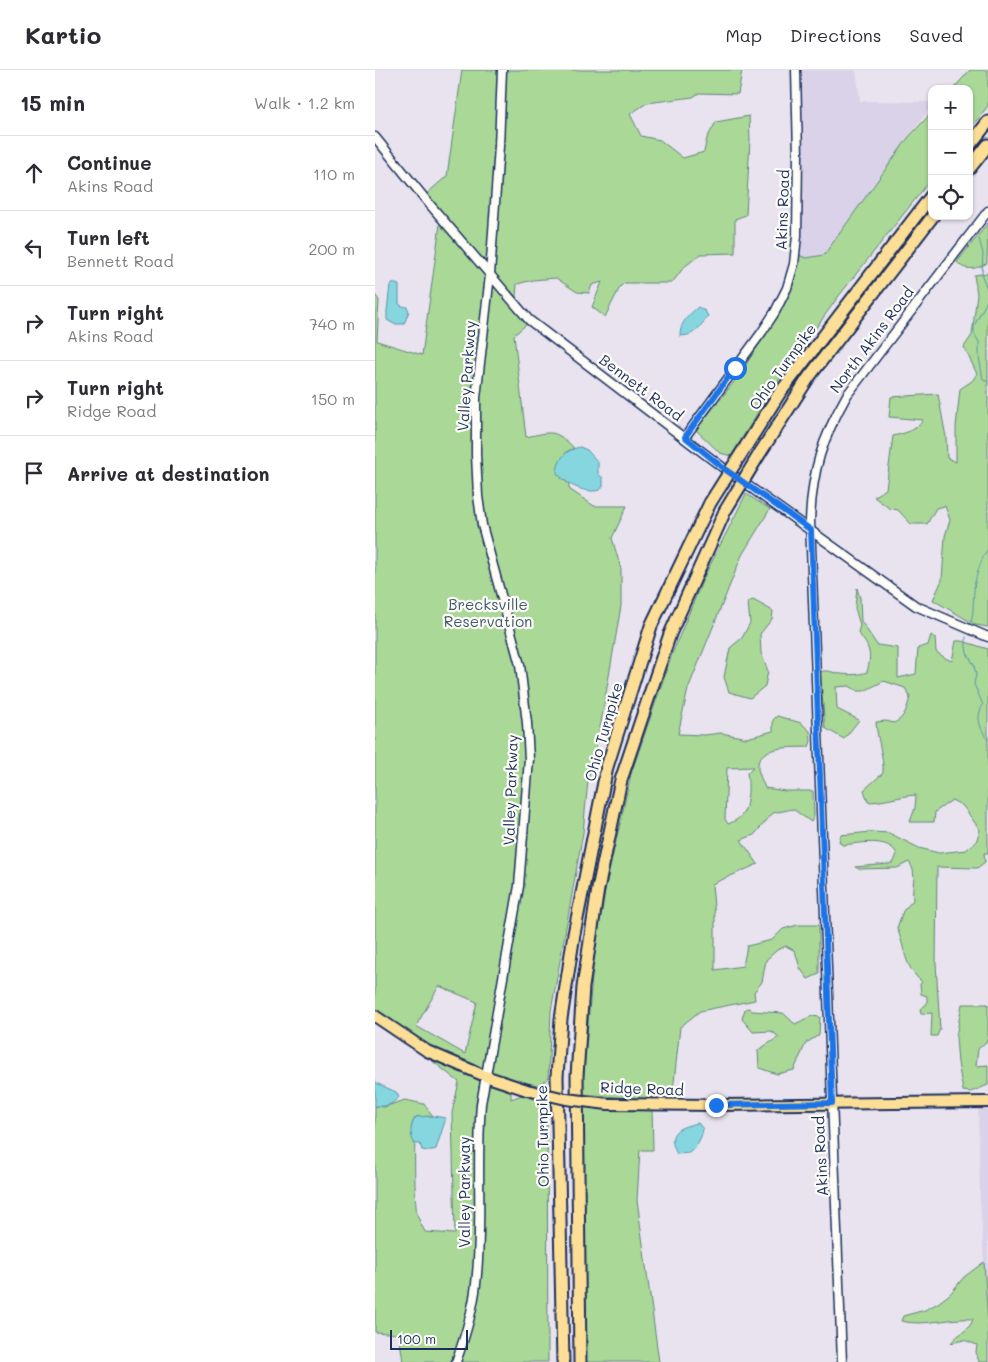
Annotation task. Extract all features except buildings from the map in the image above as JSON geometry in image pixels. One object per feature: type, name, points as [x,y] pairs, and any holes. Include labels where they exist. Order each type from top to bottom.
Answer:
[{"type":"highway","points":[[973,141],[988,122]]},
{"type":"highway","points":[[973,164],[988,145]]},
{"type":"highway","name":"Ohio Turnpike","points":[[563,1362],[557,1077],[561,1019],[574,934],[607,767],[651,626],[710,503],[779,394],[928,200]]},
{"type":"highway","name":"Ohio Turnpike","points":[[580,1362],[577,1076],[583,987],[598,889],[621,780],[667,644],[725,511],[809,376],[930,220]]},
{"type":"main road","name":"Ridge Road","points":[[375,1016],[427,1051],[485,1076],[527,1090],[566,1099],[608,1104],[716,1105],[988,1102]]},
{"type":"street","name":"Valley Parkway","points":[[456,1362],[471,1316],[476,1285],[478,1252],[478,1132],[485,1076],[519,886],[529,759],[527,723],[519,664],[486,544],[478,496],[476,398],[490,276],[502,70]]},
{"type":"street","name":"Akins Road","points":[[685,437],[762,332],[787,288],[794,264],[797,236],[796,70]]},
{"type":"street","name":"Bennett Road","points":[[375,137],[490,276],[529,320],[726,470],[916,606],[988,636]]},
{"type":"street","name":"North Akins Road","points":[[811,530],[810,514],[815,469],[835,415],[863,372],[988,211]]},
{"type":"street","name":"Akins Road","points":[[811,530],[842,1362]]},
{"type":"shaded area","points":[[799,70],[856,70],[860,101],[928,102],[928,111],[824,255],[806,258],[799,255],[802,217]]},
{"type":"shaded area","points":[[978,1105],[988,1105],[988,1325],[980,1200]]},
{"type":"green space","name":"Brecksville Reservation","points":[[462,70],[742,70],[738,94],[699,93],[693,97],[647,103],[630,114],[641,136],[660,140],[683,158],[704,152],[707,138],[716,122],[749,116],[750,139],[746,215],[735,219],[735,253],[701,254],[684,267],[672,283],[624,283],[620,287],[605,317],[592,307],[602,282],[592,285],[589,293],[577,292],[556,278],[533,280],[517,284],[515,308],[528,323],[514,335],[526,437],[552,433],[562,437],[574,448],[566,452],[561,478],[569,484],[569,489],[594,506],[627,506],[612,538],[621,569],[621,606],[599,734],[588,780],[583,833],[551,1011],[548,1079],[537,1085],[511,1079],[511,1099],[522,1095],[547,1103],[548,1362],[403,1362],[399,1334],[375,1332],[375,1106],[384,1107],[405,1100],[424,1104],[433,1116],[416,1117],[412,1127],[415,1144],[417,1214],[425,1232],[455,1234],[452,1113],[459,1082],[375,1016],[375,295],[379,300],[377,341],[422,355],[441,217],[424,196],[447,176]],"holes":[[[439,986],[477,1002],[465,1054],[416,1026]]]},
{"type":"green space","points":[[970,70],[988,70],[988,106],[973,125],[973,85],[957,85]]},
{"type":"green space","points":[[928,116],[928,183],[838,297],[773,388],[731,456],[720,453],[696,430],[737,378],[769,329],[792,286],[799,255],[806,258],[824,255],[908,138]]},
{"type":"green space","points":[[988,223],[987,263],[979,267],[963,267],[957,262]]},
{"type":"green space","points":[[988,273],[988,627],[976,625],[933,600],[942,580],[945,536],[950,520],[945,506],[936,508],[927,524],[911,524],[898,510],[889,508],[874,497],[886,489],[893,436],[914,429],[923,420],[889,417],[891,397],[938,394],[946,437],[947,458],[956,462],[956,427],[960,389],[972,381],[977,374],[964,347],[972,335],[977,294],[974,275]]},
{"type":"green space","points":[[746,494],[770,509],[742,555],[688,689],[678,734],[704,735],[721,733],[747,738],[773,731],[773,720],[777,716],[801,723],[810,731],[811,741],[809,747],[769,751],[762,755],[758,769],[765,788],[785,791],[813,791],[814,816],[811,822],[793,809],[773,813],[754,835],[741,840],[758,864],[712,884],[715,918],[715,970],[743,966],[747,946],[772,940],[783,929],[798,925],[819,925],[819,974],[808,979],[800,968],[795,951],[786,946],[777,950],[766,960],[762,982],[754,992],[755,1000],[700,1011],[680,1027],[673,1091],[655,1093],[654,1100],[582,1094],[596,930],[631,774],[672,654],[703,579]],"holes":[[[753,767],[747,773],[748,794],[746,806],[742,815],[728,824],[725,819],[727,768]]]},
{"type":"green space","points":[[857,588],[860,598],[861,621],[877,645],[898,648],[898,678],[916,674],[918,648],[928,645],[931,635],[935,638],[936,652],[952,661],[956,641],[988,649],[988,853],[984,853],[985,862],[977,868],[937,867],[936,963],[940,1029],[937,1036],[931,1036],[932,1013],[921,1014],[920,1009],[927,1004],[927,996],[921,994],[920,984],[922,982],[908,963],[897,928],[903,911],[913,900],[914,875],[912,866],[909,862],[897,868],[859,869],[855,867],[889,864],[894,862],[897,854],[893,848],[880,843],[842,845],[839,841],[841,835],[871,832],[889,833],[919,848],[939,853],[966,850],[976,842],[980,830],[963,806],[952,800],[935,812],[934,822],[910,822],[915,808],[916,795],[868,802],[864,790],[883,773],[876,722],[886,721],[894,723],[901,718],[910,697],[905,688],[884,681],[864,691],[858,691],[849,686],[836,687],[837,709],[859,720],[844,739],[825,728],[820,672],[828,671],[851,675],[867,672],[869,666],[869,651],[858,633],[860,625],[855,608]]},
{"type":"green space","points":[[753,600],[773,611],[772,619],[760,634],[761,653],[768,671],[765,686],[750,698],[729,692],[724,677],[730,648],[742,638],[750,623],[748,602]]},
{"type":"green space","points":[[962,1004],[988,1004],[988,1037],[986,1042],[978,1049],[976,1066],[988,1065],[988,1085],[971,1092],[963,1091],[958,1063],[956,1037]]},
{"type":"green space","points":[[749,1008],[752,1011],[783,1013],[795,1024],[812,1016],[820,1017],[819,1035],[806,1043],[794,1070],[777,1074],[759,1068],[758,1050],[779,1037],[771,1031],[753,1032],[742,1019],[745,1009]]},
{"type":"green space","points":[[582,1106],[610,1110],[652,1108],[653,1150],[640,1150],[637,1200],[659,1362],[586,1362]]},
{"type":"green space","points":[[984,1262],[988,1362],[979,1362],[976,1352],[977,1345],[964,1340],[951,1343],[969,1327],[973,1319],[919,1323],[901,1321],[903,1316],[925,1310],[938,1303],[950,1294],[964,1277]]},
{"type":"water","points":[[392,283],[399,285],[399,304],[407,307],[409,311],[404,324],[394,324],[387,320],[390,285]]},
{"type":"water","points":[[698,307],[705,311],[708,316],[693,333],[680,336],[683,323]]},
{"type":"water","points":[[580,447],[587,450],[598,462],[598,474],[603,478],[603,486],[600,490],[582,490],[566,481],[557,473],[563,456],[570,450]]},
{"type":"water","points":[[375,1079],[376,1083],[396,1092],[399,1097],[389,1105],[375,1106]]},
{"type":"water","points":[[433,1116],[446,1118],[436,1149],[422,1150],[420,1144],[415,1144],[412,1137],[412,1123],[416,1117]]},
{"type":"water","points":[[698,1123],[703,1129],[692,1151],[677,1154],[673,1136],[685,1126]]},
{"type":"waterway","points":[[979,239],[983,253],[982,276],[988,291]]},
{"type":"waterway","points":[[988,299],[974,326],[974,333],[979,342],[979,357],[983,379],[988,382]]},
{"type":"waterway","points":[[971,622],[975,581],[981,562],[988,549]]},
{"type":"waterway","points":[[966,637],[967,653],[974,665],[976,675],[974,684],[983,705],[979,714],[979,723],[988,740]]},
{"type":"route","points":[[716,1105],[832,1103],[811,530],[726,470],[685,437],[735,368]]}]
